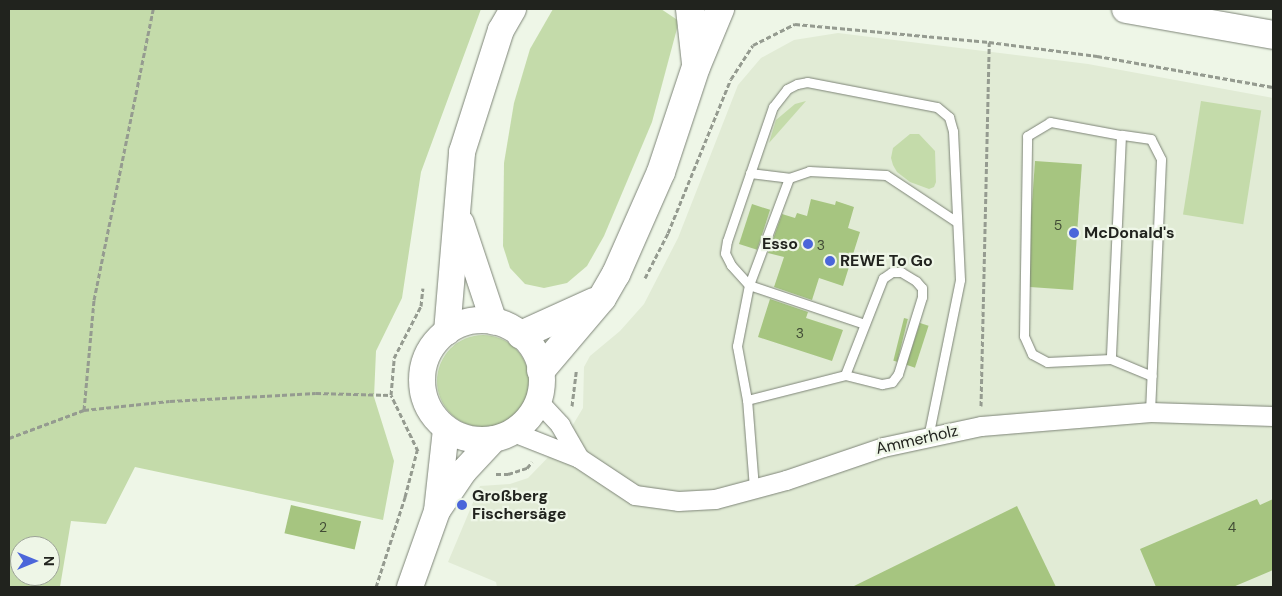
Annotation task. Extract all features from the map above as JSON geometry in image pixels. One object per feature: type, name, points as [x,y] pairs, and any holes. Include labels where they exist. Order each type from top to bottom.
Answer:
[{"type":"main road","points":[[690,9],[696,67]]},
{"type":"main road","points":[[541,370],[602,298],[616,274],[661,172],[696,67],[720,9]]},
{"type":"main road","points":[[1126,9],[1273,36]]},
{"type":"main road","points":[[521,335],[602,298]]},
{"type":"street","points":[[447,332],[462,152],[501,30],[513,9]]},
{"type":"street","points":[[457,213],[494,322]]},
{"type":"street","points":[[437,511],[464,471],[503,436],[528,419],[538,401],[541,386],[541,370],[534,350],[521,335],[508,326],[494,322],[478,320],[461,324],[447,332],[433,345],[425,361],[422,380],[425,399],[433,415],[446,429],[461,437],[477,440],[503,436]]},
{"type":"street","name":"Ammerholz","points":[[538,401],[560,424],[579,458]]},
{"type":"street","name":"Ammerholz","points":[[503,436],[579,458],[635,495],[678,501],[715,499],[883,447],[981,426],[1150,412],[1273,416]]},
{"type":"street","points":[[410,587],[437,511],[446,429]]},
{"type":"lane","points":[[865,324],[749,285],[731,265],[725,253],[773,106],[787,89],[797,84],[807,82],[937,107],[949,117],[953,131],[960,280],[928,437]]},
{"type":"lane","points":[[1150,412],[1152,376],[1161,160],[1151,139],[1050,122],[1027,136],[1024,336],[1032,354],[1047,362],[1111,359],[1152,376]]},
{"type":"lane","points":[[1111,359],[1121,134]]},
{"type":"lane","points":[[750,173],[790,178],[809,171],[886,175],[957,222]]},
{"type":"lane","points":[[754,488],[747,400],[737,346],[749,285],[790,178]]},
{"type":"lane","points":[[747,400],[845,375],[882,384],[892,382],[898,374],[922,297],[922,288],[916,281],[901,272],[892,272],[883,278],[845,375]]},
{"type":"path","points":[[84,410],[94,300],[153,9]]},
{"type":"path","points":[[981,426],[989,42]]},
{"type":"path","points":[[376,587],[405,497],[417,451],[391,395],[394,358],[421,306],[424,287]]},
{"type":"path","points":[[9,438],[84,410],[170,401],[316,393],[391,395]]},
{"type":"shaded area","points":[[838,33],[1088,64],[1273,98],[1273,587],[497,587],[496,582],[448,562],[480,486],[510,484],[528,478],[562,443],[583,408],[584,367],[590,356],[620,331],[644,304],[678,238],[738,85],[761,58],[794,40]]},
{"type":"green space","points":[[9,9],[481,9],[421,172],[402,298],[376,351],[374,397],[394,461],[383,520],[135,467],[106,524],[71,521],[60,587],[9,587]]},
{"type":"green space","points":[[553,9],[661,9],[679,21],[652,122],[604,236],[587,266],[567,283],[544,288],[525,284],[510,268],[503,246],[504,163],[514,103],[530,49]]},
{"type":"green space","points":[[806,101],[769,143],[776,120],[795,104]]},
{"type":"green space","points":[[1201,101],[1261,111],[1243,224],[1183,215]]},
{"type":"green space","points":[[910,134],[919,134],[935,151],[936,182],[934,187],[929,189],[910,182],[897,172],[893,165],[891,158],[893,148]]},
{"type":"green space","points":[[483,335],[501,338],[516,348],[526,363],[529,381],[526,399],[516,414],[501,424],[483,427],[465,424],[450,414],[440,399],[437,381],[440,363],[450,348],[465,338]]},
{"type":"building","points":[[1035,161],[1082,164],[1073,290],[1026,287]]},
{"type":"building","points":[[811,199],[835,205],[836,201],[854,207],[848,228],[860,232],[843,286],[819,278],[812,300],[774,287],[784,257],[768,253],[782,214],[795,218],[797,213],[807,216]]},
{"type":"building","points":[[752,204],[770,210],[757,250],[739,244]]},
{"type":"building","points":[[770,299],[808,312],[806,318],[843,330],[832,361],[758,337]]},
{"type":"building","points":[[904,318],[908,319],[897,362],[893,361]]},
{"type":"building","points":[[920,323],[929,326],[915,368],[906,365]]},
{"type":"building","points":[[1257,499],[1260,505],[1273,499],[1273,570],[1233,587],[1156,587],[1140,549]]},
{"type":"building","points":[[291,505],[361,521],[355,549],[284,533]]},
{"type":"building","points":[[1017,506],[1056,587],[852,587]]},
{"type":"place","name":"McDonald's","points":[[1074,233]]},
{"type":"place","name":"Esso","points":[[808,244]]},
{"type":"place","name":"REWE To Go","points":[[830,261]]},
{"type":"place","name":"Großberg Fischersäge","points":[[462,505]]}]
